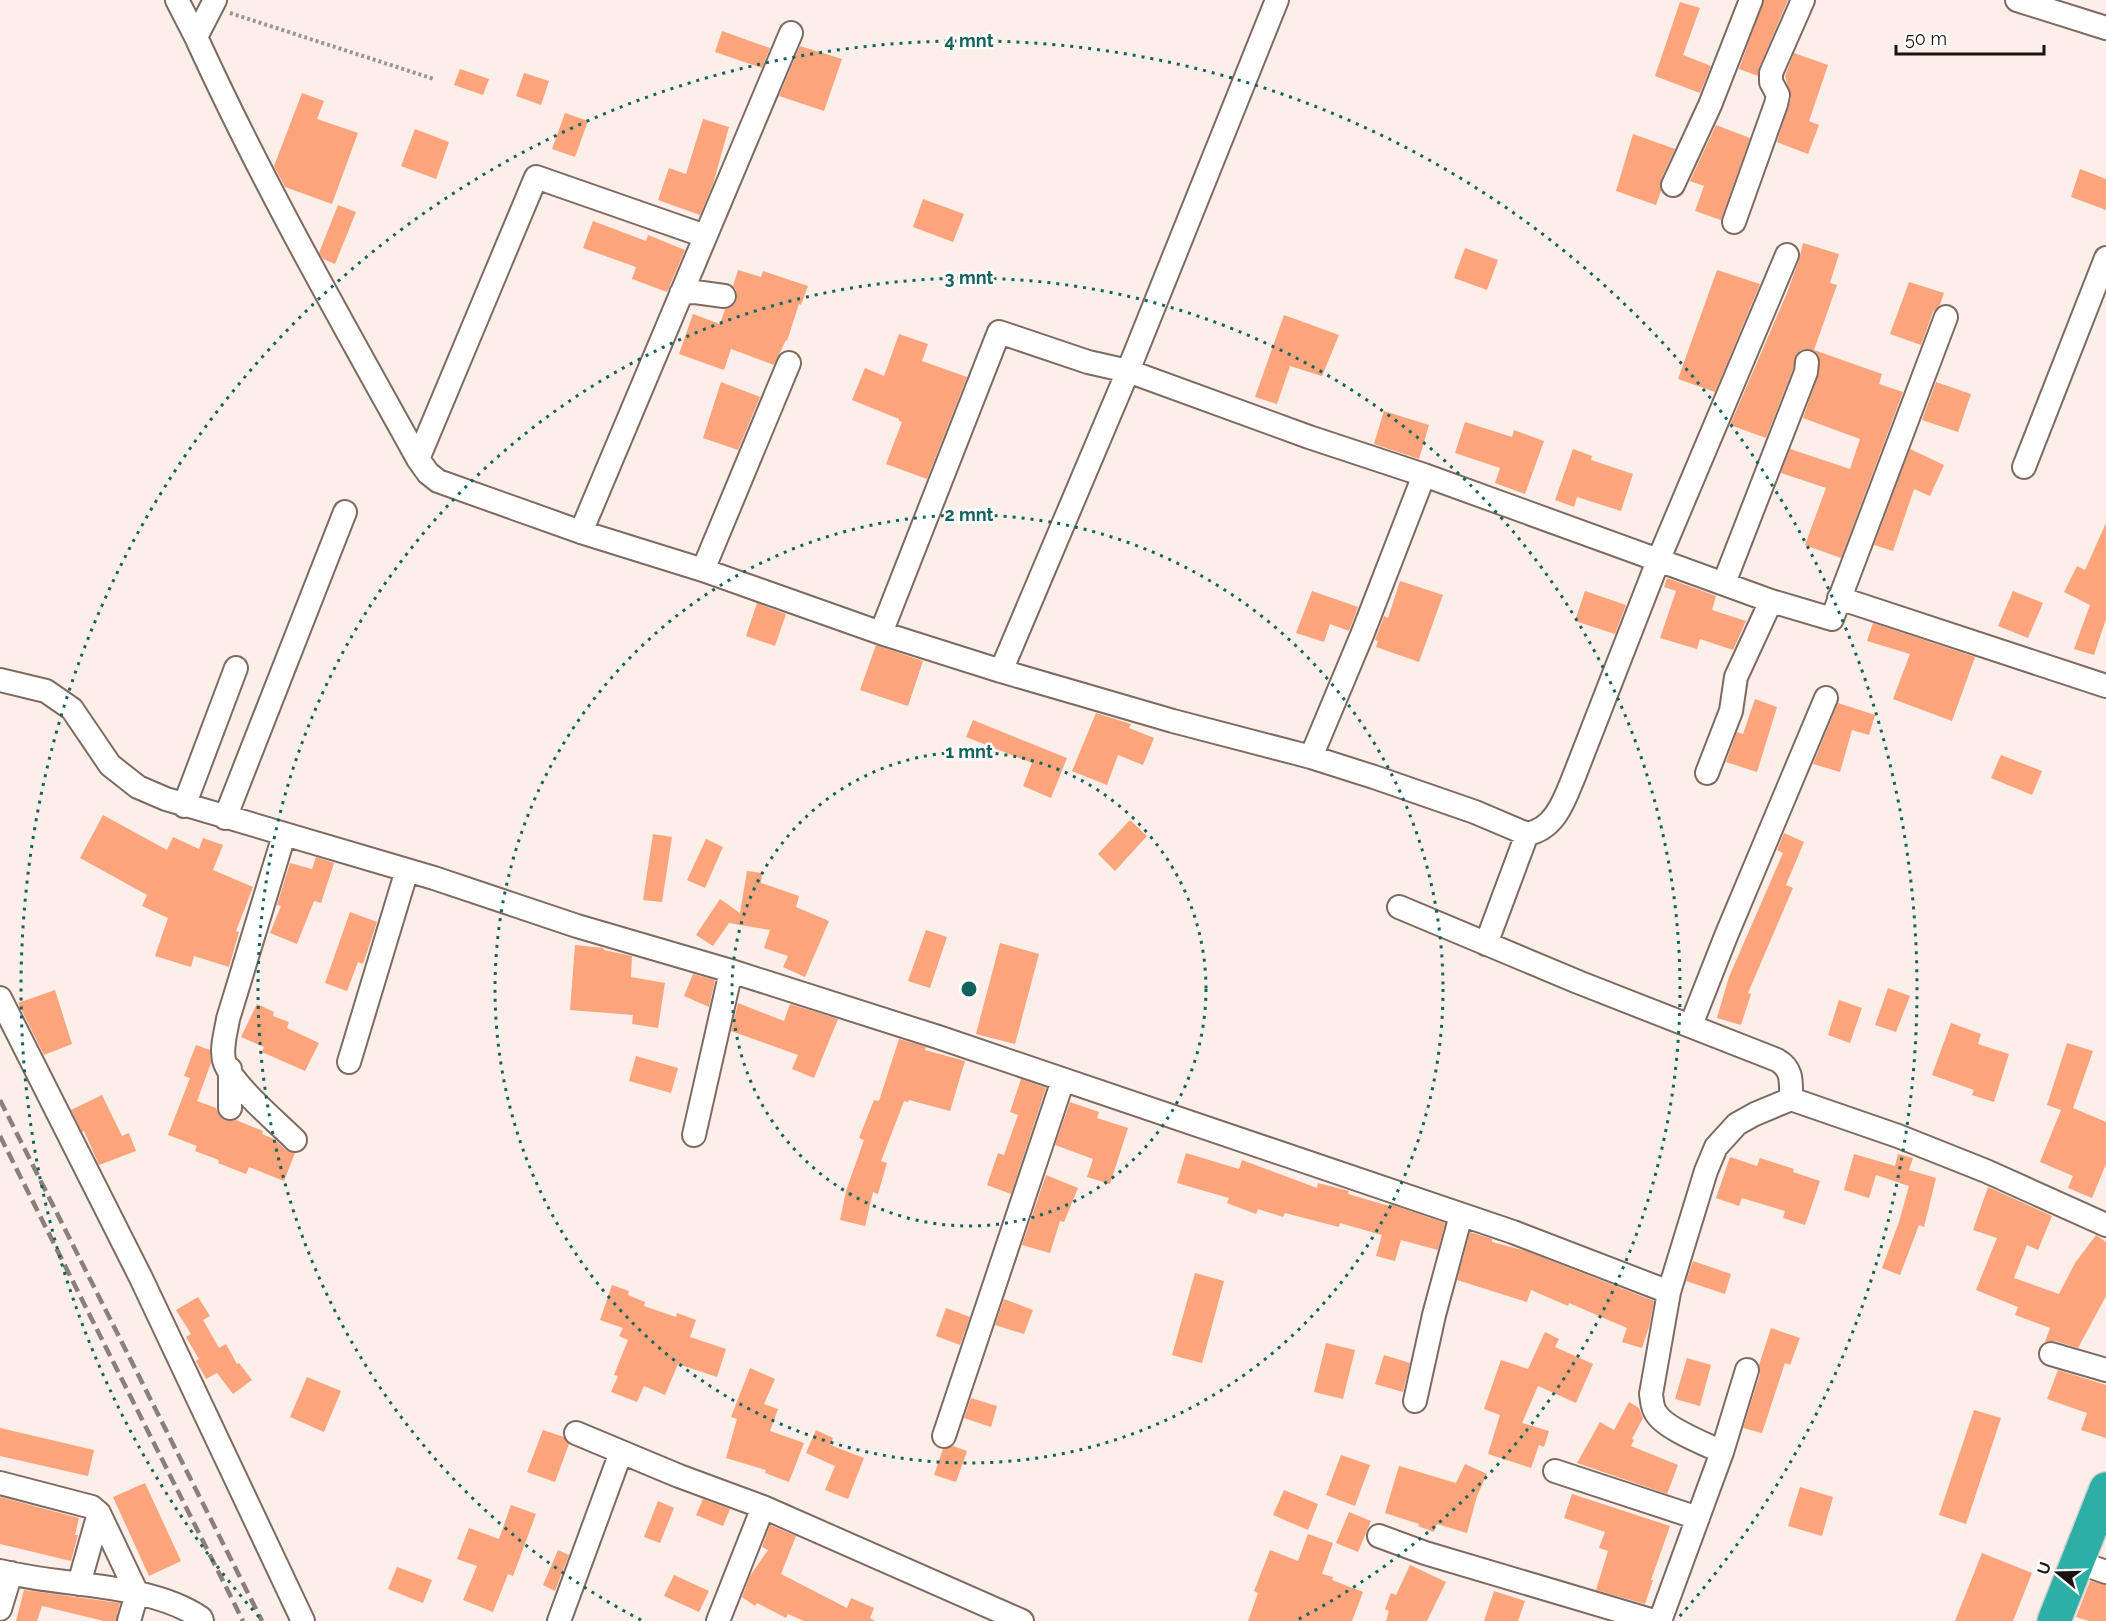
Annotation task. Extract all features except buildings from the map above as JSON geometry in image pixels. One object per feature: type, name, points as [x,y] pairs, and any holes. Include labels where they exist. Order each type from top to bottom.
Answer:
[{"type":"highway","points":[[2054,1621],[2092,1567],[2106,1489]]},
{"type":"street","points":[[177,0],[268,187],[418,459],[428,473],[438,481],[581,532],[703,570],[881,633],[1173,721],[1311,757],[1453,804],[1527,834],[1535,833],[1547,825],[1561,806],[1658,561],[1787,255]]},
{"type":"street","points":[[1001,671],[1128,371],[1277,0]]},
{"type":"street","points":[[1673,185],[1710,105],[1751,0]]},
{"type":"street","points":[[1734,222],[1776,104],[1778,95],[1771,82],[1771,73],[1803,0]]},
{"type":"street","points":[[2017,0],[2106,28]]},
{"type":"street","points":[[196,37],[214,4]]},
{"type":"street","points":[[581,532],[791,33]]},
{"type":"street","points":[[418,459],[536,177],[705,236]]},
{"type":"street","points":[[2024,467],[2106,258]]},
{"type":"street","points":[[681,292],[724,296]]},
{"type":"street","points":[[881,633],[999,332],[1088,362],[1128,371],[1771,601],[1832,619],[1946,317]]},
{"type":"street","points":[[1724,583],[1806,372],[1807,362]]},
{"type":"street","points":[[703,570],[789,363]]},
{"type":"street","points":[[1311,757],[1424,475]]},
{"type":"street","points":[[225,818],[345,512]]},
{"type":"street","points":[[1839,598],[2106,686]]},
{"type":"street","points":[[1707,773],[1731,711],[1736,677],[1771,601]]},
{"type":"street","points":[[184,806],[236,668]]},
{"type":"street","points":[[0,680],[46,691],[72,709],[110,765],[138,787],[184,806],[407,870],[577,926],[732,971],[938,1037],[1524,1236],[1669,1292]]},
{"type":"street","points":[[1691,1025],[1826,698]]},
{"type":"street","points":[[231,1108],[230,1046],[236,1002],[284,834]]},
{"type":"street","points":[[284,834],[228,1019],[224,1037],[224,1060],[232,1077],[295,1140]]},
{"type":"street","points":[[1486,944],[1527,834]]},
{"type":"street","points":[[349,1062],[407,870]]},
{"type":"street","points":[[1399,907],[1578,982],[1785,1064],[1791,1079],[1791,1099]]},
{"type":"street","points":[[694,1136],[732,971]]},
{"type":"street","points":[[0,999],[141,1278],[303,1621]]},
{"type":"street","points":[[944,1436],[1063,1080]]},
{"type":"street","points":[[1722,1452],[1662,1420],[1654,1410],[1651,1394],[1669,1292],[1703,1181],[1716,1148],[1737,1124],[1791,1099],[1898,1136],[1986,1171],[2106,1225]]},
{"type":"street","points":[[1414,1401],[1461,1215]]},
{"type":"street","points":[[2051,1354],[2106,1370]]},
{"type":"street","points":[[1660,1621],[1722,1452],[1747,1370]]},
{"type":"street","points":[[576,1433],[679,1476],[763,1507],[1022,1621]]},
{"type":"street","points":[[559,1621],[621,1452]]},
{"type":"street","points":[[1555,1471],[1698,1518]]},
{"type":"street","points":[[0,1483],[86,1504],[99,1513],[136,1593],[129,1621]]},
{"type":"street","points":[[718,1621],[763,1507]]},
{"type":"street","points":[[79,1584],[99,1513]]},
{"type":"street","points":[[1379,1536],[1425,1553],[1654,1621]]},
{"type":"street","points":[[0,1609],[5,1572],[136,1593],[180,1605],[201,1618],[202,1621]]},
{"type":"path","points":[[214,4],[434,79]]},
{"type":"railway","points":[[0,1100],[262,1621]]},
{"type":"railway","points":[[0,1136],[243,1621]]}]
